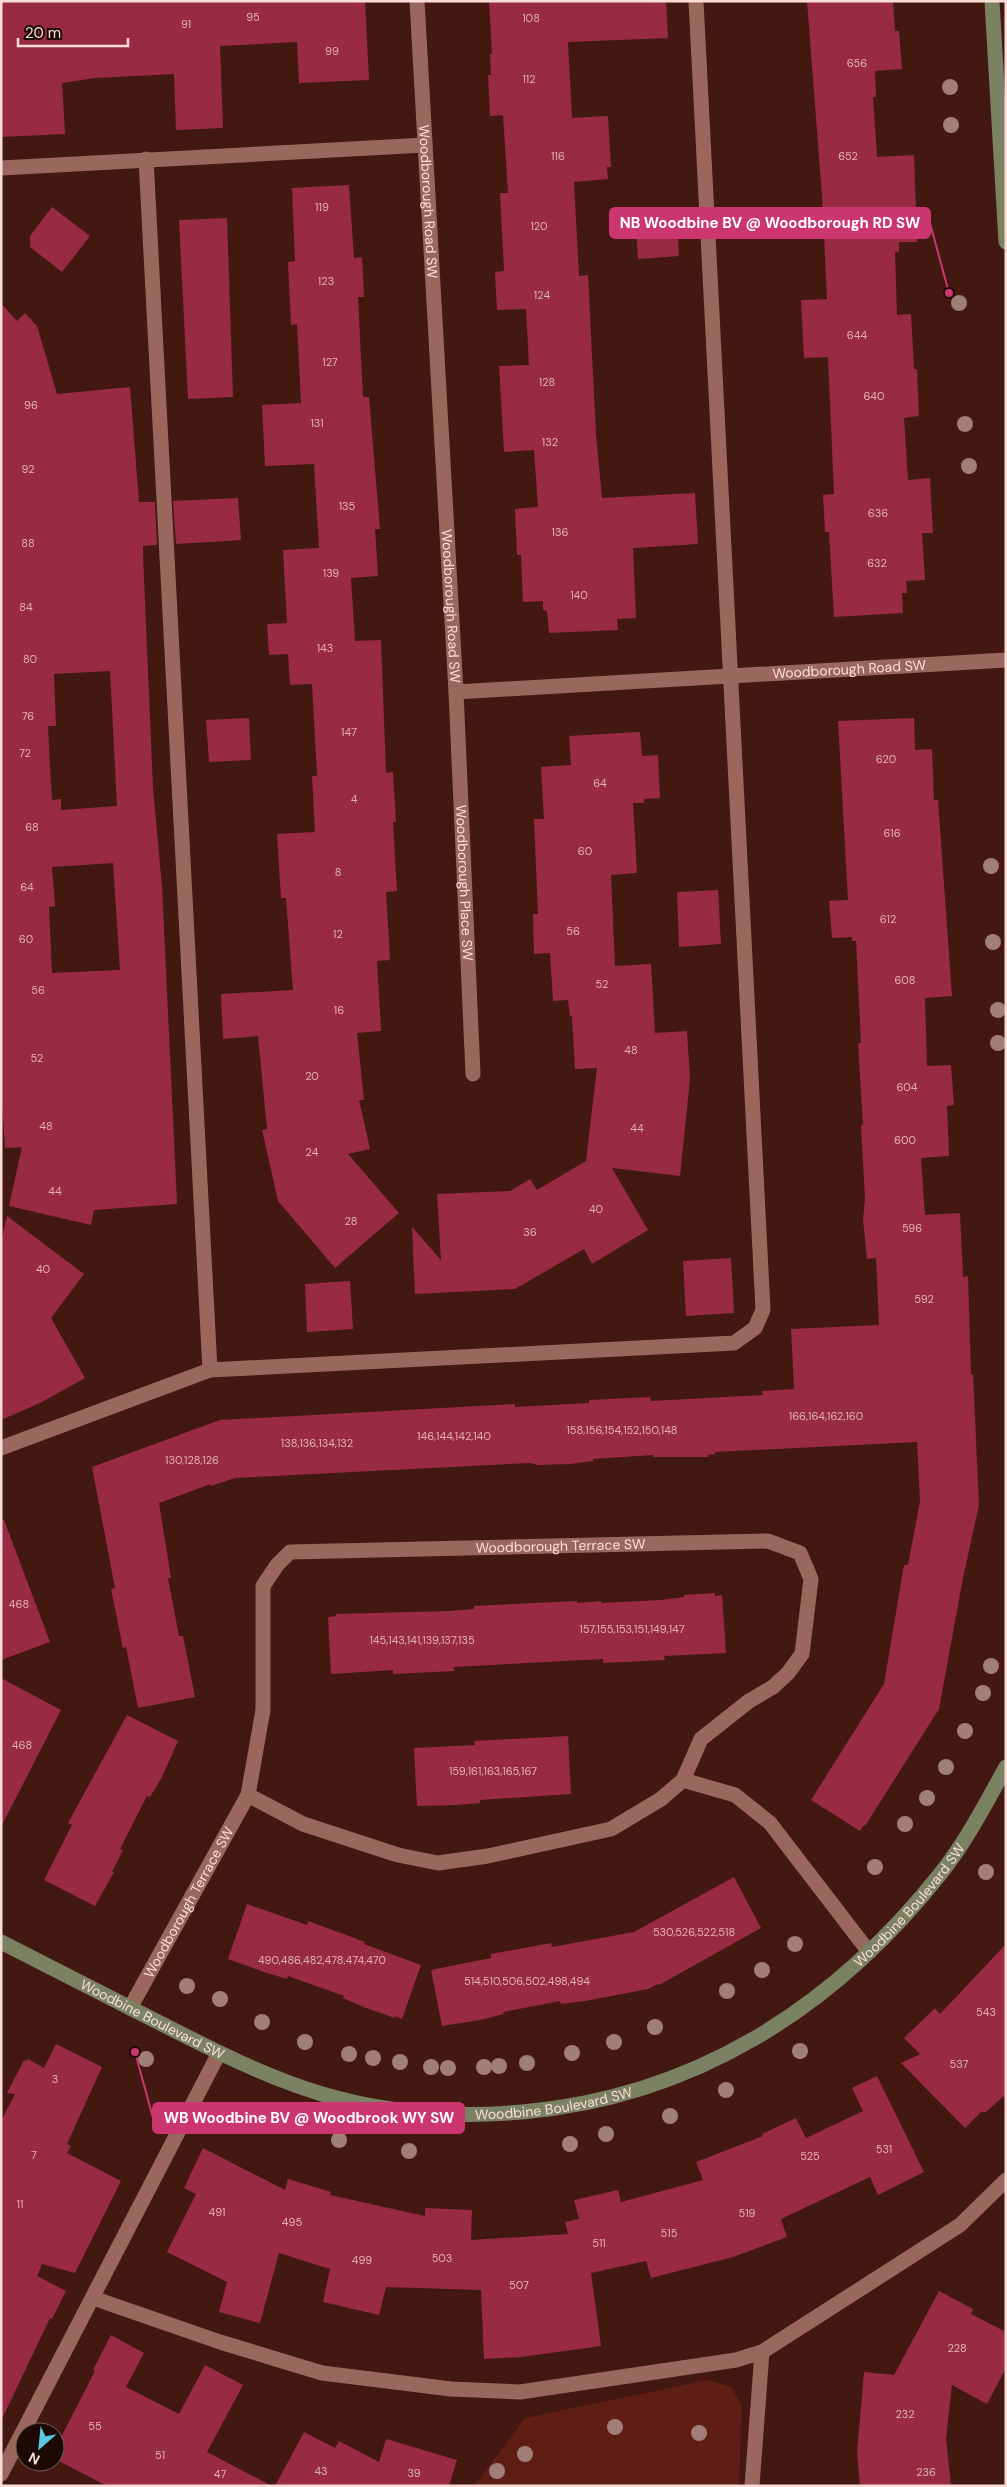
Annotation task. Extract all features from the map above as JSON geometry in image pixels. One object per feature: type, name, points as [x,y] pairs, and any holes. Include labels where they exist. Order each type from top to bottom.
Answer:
[{"type":"street","name":"Woodborough Road SW","points":[[417,1],[456,692],[1006,660]]},
{"type":"street","points":[[1,1448],[210,1370],[734,1343],[755,1328],[763,1310],[696,1]]},
{"type":"street","points":[[992,1],[1006,242]]},
{"type":"street","points":[[1,168],[425,145]]},
{"type":"street","points":[[146,159],[210,1370]]},
{"type":"street","name":"Woodborough Place SW","points":[[456,692],[473,1074]]},
{"type":"street","name":"Woodborough Terrace SW","points":[[130,2008],[248,1795],[263,1710],[263,1586],[277,1565],[290,1552],[768,1541],[800,1553],[811,1579],[802,1654],[788,1673],[773,1687],[749,1701],[702,1739],[683,1780],[661,1799],[611,1829],[488,1856],[438,1863],[398,1855],[302,1824],[248,1795]]},
{"type":"street","name":"Woodbine Boulevard SW","points":[[1,1942],[219,2053],[271,2076],[324,2094],[379,2107],[436,2114],[492,2114],[548,2110],[612,2098],[653,2086],[701,2067],[747,2044],[790,2018],[831,1986],[869,1952],[906,1914],[942,1871],[977,1820],[1006,1767]]},
{"type":"street","points":[[683,1780],[735,1795],[770,1823],[869,1952]]},
{"type":"street","points":[[1,2474],[219,2053]]},
{"type":"street","points":[[93,2298],[220,2342],[322,2373],[451,2389],[520,2392],[736,2360],[762,2352],[960,2225],[1006,2180]]},
{"type":"street","points":[[752,2486],[762,2352]]},
{"type":"shaded area","points":[[708,2380],[731,2387],[742,2406],[739,2486],[474,2486],[525,2418]]},
{"type":"building","points":[[1,1],[365,1],[369,80],[299,83],[297,42],[220,46],[223,128],[176,130],[174,74],[95,78],[62,83],[65,134],[1,137]]},
{"type":"building","points":[[489,1],[666,1],[668,38],[568,42],[572,118],[608,116],[611,167],[607,167],[608,179],[574,182],[579,276],[588,275],[596,434],[602,498],[695,493],[698,544],[633,548],[636,618],[617,619],[618,630],[549,633],[547,611],[543,610],[543,601],[523,602],[521,555],[517,555],[515,509],[538,507],[534,450],[504,452],[499,366],[529,365],[526,309],[497,310],[495,272],[504,271],[500,193],[508,193],[503,115],[490,116],[488,75],[491,75],[490,54],[492,54]]},
{"type":"building","points":[[807,1],[893,1],[895,31],[899,31],[902,69],[875,71],[876,97],[873,97],[877,157],[914,155],[917,242],[899,242],[899,252],[895,252],[897,315],[911,314],[914,369],[917,369],[919,416],[904,418],[908,480],[930,478],[933,533],[922,533],[925,580],[906,581],[907,593],[902,593],[903,613],[834,617],[829,532],[825,532],[823,495],[834,494],[828,357],[804,358],[801,300],[827,299],[822,196]]},
{"type":"building","points":[[349,185],[354,258],[362,257],[364,297],[358,297],[363,397],[369,397],[380,529],[375,529],[378,576],[351,578],[355,641],[381,640],[386,773],[393,772],[396,822],[393,822],[397,891],[386,892],[390,960],[377,961],[381,1031],[357,1033],[364,1100],[359,1100],[370,1149],[348,1154],[399,1213],[335,1268],[278,1201],[262,1130],[267,1129],[258,1036],[223,1039],[221,994],[293,990],[286,898],[281,898],[277,834],[315,832],[312,776],[317,776],[312,684],[290,685],[288,654],[269,655],[267,624],[287,623],[283,550],[319,548],[314,464],[265,466],[262,405],[301,403],[297,324],[291,325],[288,262],[295,261],[292,188]]},
{"type":"building","points":[[52,207],[90,236],[62,272],[30,247],[30,236]]},
{"type":"building","points":[[227,218],[233,397],[188,399],[179,220]]},
{"type":"building","points":[[677,222],[679,256],[638,259],[636,225]]},
{"type":"building","points":[[1,303],[17,321],[25,313],[37,326],[57,394],[130,387],[139,502],[155,502],[157,545],[143,546],[143,555],[153,788],[162,886],[177,1204],[94,1210],[91,1225],[9,1206],[22,1147],[5,1148],[1,1088]],"holes":[[[110,671],[117,806],[61,810],[61,799],[52,800],[50,767],[48,726],[56,726],[54,674]],[[113,863],[120,970],[52,973],[49,907],[55,906],[52,867]]]},
{"type":"building","points":[[238,498],[241,540],[176,544],[173,501]]},
{"type":"building","points":[[249,718],[251,760],[209,762],[206,720]]},
{"type":"building","points":[[914,718],[915,750],[932,749],[934,800],[938,800],[952,996],[925,998],[927,1066],[951,1065],[954,1105],[947,1106],[949,1156],[921,1158],[925,1215],[960,1213],[963,1277],[968,1276],[971,1375],[973,1374],[979,1505],[963,1578],[939,1709],[865,1826],[860,1831],[811,1800],[884,1684],[904,1565],[908,1565],[920,1501],[917,1442],[715,1452],[715,1454],[708,1455],[708,1457],[653,1457],[653,1455],[593,1459],[593,1461],[570,1464],[538,1465],[530,1463],[235,1478],[211,1486],[211,1484],[159,1503],[171,1578],[168,1578],[179,1636],[183,1636],[195,1697],[138,1708],[126,1647],[123,1648],[111,1589],[115,1588],[92,1467],[220,1420],[515,1404],[515,1407],[589,1403],[589,1400],[650,1397],[651,1401],[763,1395],[762,1391],[794,1389],[791,1329],[879,1325],[876,1258],[867,1259],[863,1219],[865,1199],[858,1043],[861,1043],[856,941],[852,941],[852,937],[832,938],[829,901],[848,900],[838,721]]},
{"type":"building","points":[[640,732],[642,756],[658,755],[660,798],[644,799],[644,803],[633,803],[637,873],[611,875],[615,966],[651,964],[655,1033],[687,1031],[690,1079],[680,1176],[612,1168],[648,1230],[592,1264],[584,1249],[515,1289],[415,1294],[412,1227],[441,1260],[437,1194],[510,1191],[530,1179],[537,1190],[586,1161],[597,1068],[575,1069],[572,1016],[570,1016],[568,1000],[553,1001],[550,953],[534,954],[533,914],[538,914],[534,819],[544,819],[541,767],[571,765],[569,736]]},
{"type":"building","points":[[718,890],[721,944],[679,947],[677,892]]},
{"type":"building","points":[[7,1216],[84,1274],[51,1318],[85,1378],[40,1403],[1,1420],[1,1242]]},
{"type":"building","points":[[731,1258],[734,1313],[686,1316],[683,1261]]},
{"type":"building","points":[[350,1281],[353,1329],[307,1332],[305,1284]]},
{"type":"building","points":[[1,1520],[4,1520],[50,1642],[1,1660]]},
{"type":"building","points":[[715,1593],[715,1596],[722,1595],[726,1653],[664,1656],[665,1660],[603,1663],[603,1659],[454,1667],[454,1671],[393,1674],[393,1670],[331,1674],[328,1617],[336,1616],[336,1614],[449,1611],[474,1609],[474,1606],[577,1601],[577,1603],[602,1601],[601,1603],[661,1600],[684,1597],[684,1595]]},
{"type":"building","points":[[1,1678],[61,1710],[1,1827]]},
{"type":"building","points":[[127,1715],[178,1741],[162,1777],[150,1797],[147,1796],[120,1849],[123,1850],[112,1872],[114,1872],[95,1906],[44,1880],[72,1825],[68,1823]]},
{"type":"building","points":[[568,1736],[571,1794],[480,1800],[480,1803],[456,1805],[417,1806],[414,1748],[475,1745],[474,1741]]},
{"type":"building","points":[[734,1877],[761,1928],[659,1985],[648,1989],[585,2001],[561,2004],[560,2001],[503,2012],[504,2014],[480,2020],[442,2026],[431,1970],[491,1958],[491,1954],[551,1943],[552,1947],[634,1932]]},
{"type":"building","points":[[247,1904],[307,1925],[308,1921],[421,1965],[402,2019],[366,2008],[343,1998],[344,1996],[288,1976],[287,1979],[228,1959]]},
{"type":"building","points":[[1006,1944],[1006,2094],[986,2112],[981,2112],[965,2128],[901,2063],[920,2054],[904,2038],[935,2008],[940,2014]]},
{"type":"building","points":[[56,2044],[102,2067],[67,2144],[71,2146],[67,2153],[121,2181],[75,2273],[42,2264],[37,2276],[66,2291],[52,2319],[50,2318],[1,2421],[1,2121],[15,2094],[7,2093],[24,2060],[28,2059],[44,2068]]},
{"type":"building","points":[[877,2076],[924,2172],[878,2195],[870,2177],[781,2219],[787,2237],[733,2257],[651,2278],[646,2261],[591,2273],[601,2346],[521,2357],[484,2359],[481,2290],[386,2287],[379,2315],[323,2302],[330,2269],[279,2253],[260,2323],[219,2312],[227,2282],[167,2252],[196,2194],[184,2188],[203,2148],[285,2190],[288,2179],[331,2192],[330,2195],[425,2216],[425,2208],[472,2210],[471,2240],[568,2234],[565,2222],[579,2219],[574,2200],[618,2190],[621,2202],[703,2180],[696,2162],[763,2136],[762,2134],[796,2118],[806,2138],[863,2111],[852,2088]]},
{"type":"building","points":[[939,2291],[973,2309],[971,2314],[1006,2332],[1006,2368],[987,2404],[952,2385],[946,2439],[951,2486],[860,2486],[857,2452],[864,2372],[894,2375]]},
{"type":"building","points":[[111,2335],[144,2353],[126,2387],[179,2414],[205,2365],[243,2385],[207,2452],[272,2486],[107,2486],[65,2464],[65,2430],[95,2371],[93,2370]]},
{"type":"building","points":[[304,2432],[335,2448],[339,2441],[379,2462],[386,2439],[457,2460],[449,2486],[275,2486]]},
{"type":"place","name":"NB Woodbine BV @ Woodborough RD SW","points":[[949,293]]},
{"type":"place","name":"WB Woodbine BV @ Woodbrook WY SW","points":[[135,2052]]}]
